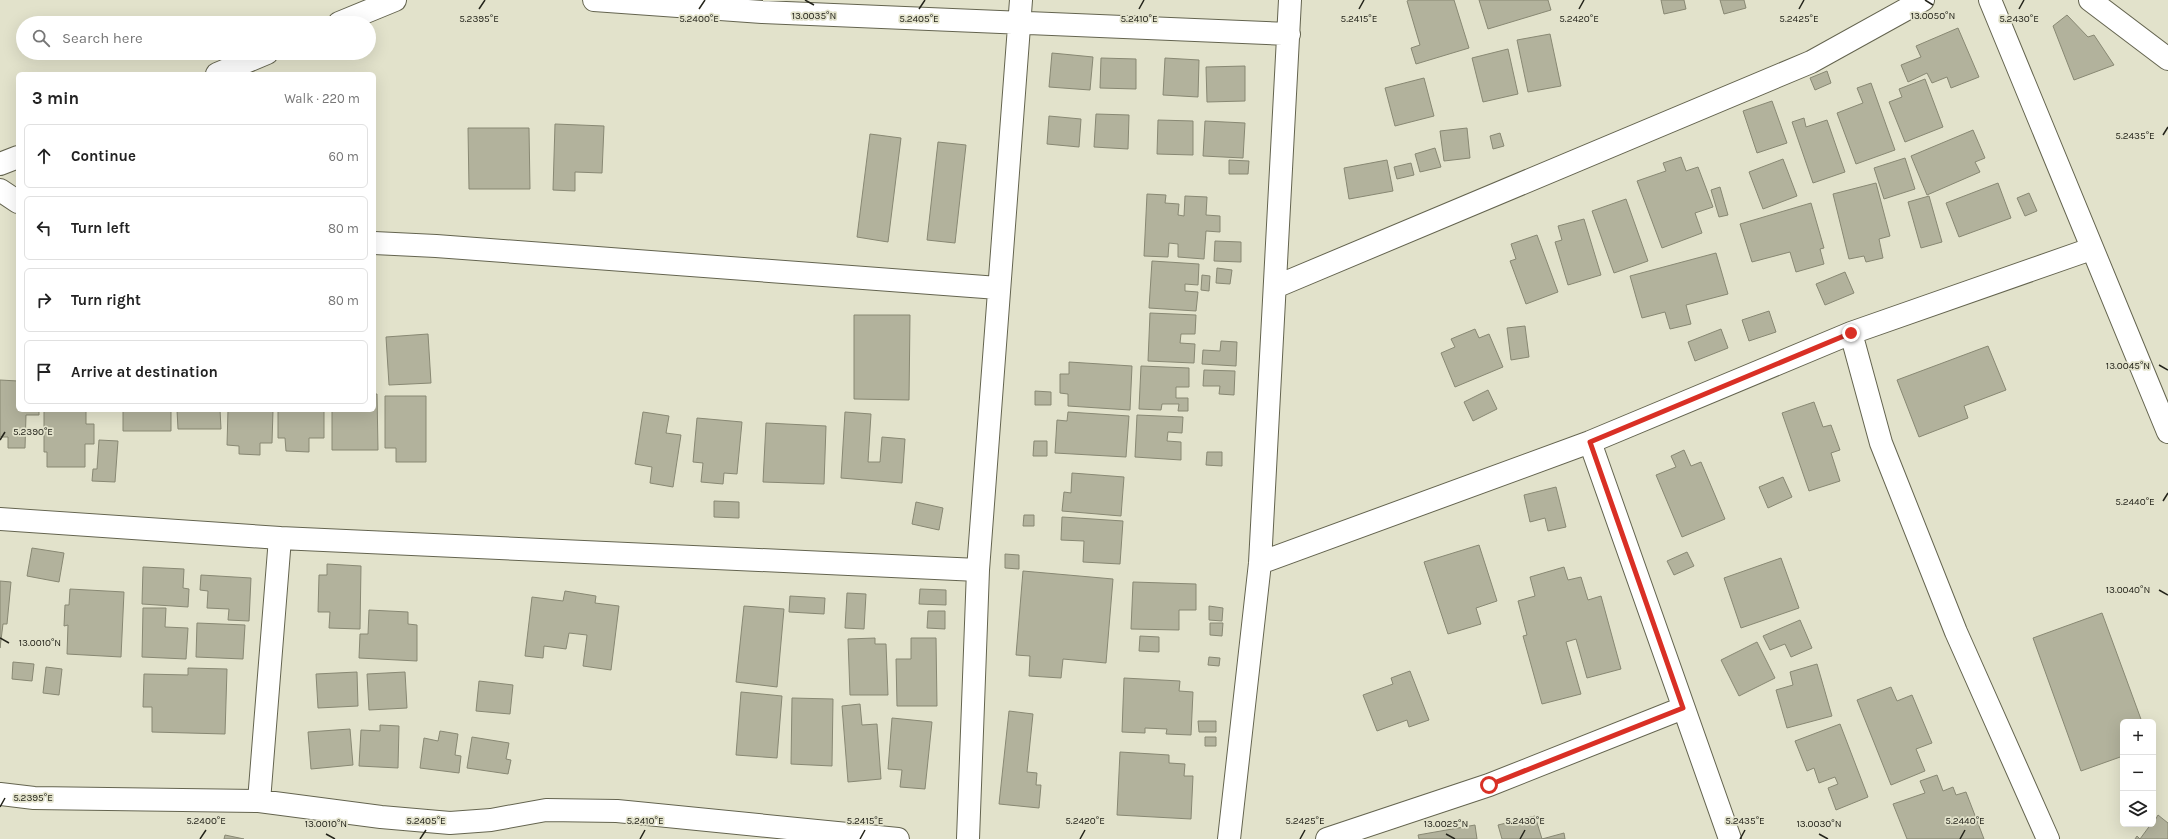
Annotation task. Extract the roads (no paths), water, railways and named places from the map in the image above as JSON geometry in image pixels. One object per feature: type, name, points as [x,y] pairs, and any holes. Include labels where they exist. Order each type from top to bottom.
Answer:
[{"type":"street","points":[[357,16],[395,0]]},
{"type":"street","points":[[594,0],[762,12],[1289,34]]},
{"type":"street","points":[[968,839],[978,570],[998,288],[1021,0]]},
{"type":"street","points":[[1229,839],[1260,563],[1290,0]]},
{"type":"street","points":[[1275,287],[1811,62],[1923,0]]},
{"type":"street","points":[[1990,0],[2091,249],[2168,432]]},
{"type":"street","points":[[2090,0],[2168,58]]},
{"type":"street","points":[[222,72],[250,60]]},
{"type":"street","points":[[0,164],[16,158]]},
{"type":"street","points":[[0,190],[16,201]]},
{"type":"street","points":[[376,244],[436,246],[998,288]]},
{"type":"street","points":[[1260,563],[1590,442],[1851,333],[2091,249]]},
{"type":"street","points":[[1851,333],[1881,443],[1956,632],[2048,839]]},
{"type":"street","points":[[1590,442],[1730,839]]},
{"type":"street","points":[[0,519],[280,538],[978,570]]},
{"type":"street","points":[[259,801],[280,538]]},
{"type":"street","points":[[1327,839],[1489,785],[1683,708]]},
{"type":"street","points":[[0,794],[34,798],[259,801],[381,817],[450,823],[489,829],[546,810],[617,811],[898,839]]}]
